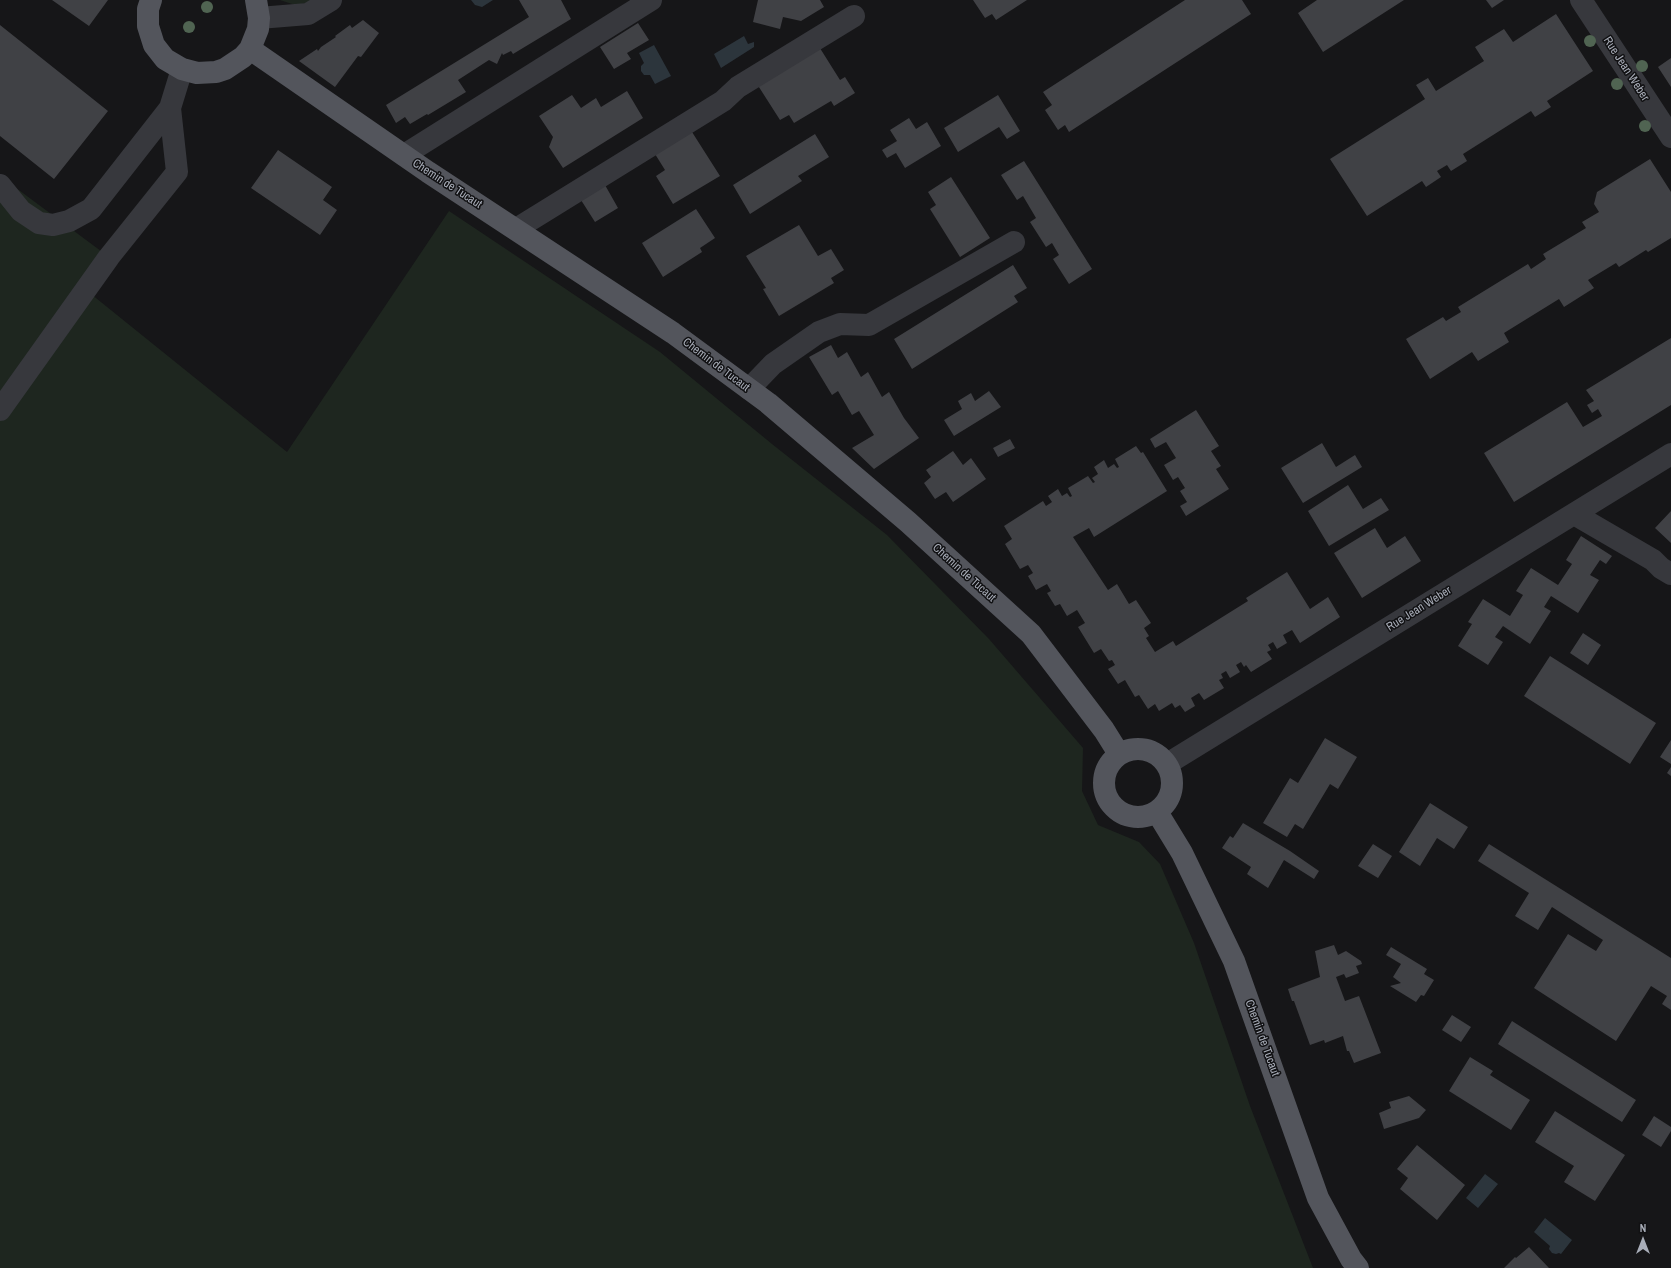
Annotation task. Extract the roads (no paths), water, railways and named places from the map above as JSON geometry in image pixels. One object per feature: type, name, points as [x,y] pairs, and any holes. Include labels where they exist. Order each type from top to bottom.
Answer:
[{"type":"main road","points":[[151,0],[148,9],[148,26],[154,45],[165,59],[182,69],[197,73],[216,72],[225,69],[243,57],[250,49],[258,29],[257,9]]},
{"type":"main road","name":"Chemin de Tucaut","points":[[250,49],[404,155],[673,333],[768,403],[902,517],[1031,634],[1104,730],[1119,754]]},
{"type":"main road","points":[[1144,749],[1157,754],[1167,764],[1172,776],[1172,789],[1167,802],[1157,812],[1144,816],[1131,816],[1118,811],[1108,800],[1104,786],[1104,774],[1119,754],[1130,750],[1144,749]]},
{"type":"main road","name":"Chemin de Tucaut","points":[[1157,812],[1182,853],[1234,961],[1318,1198],[1351,1259],[1358,1268]]},
{"type":"street","points":[[257,9],[308,14],[331,0]]},
{"type":"street","points":[[404,155],[651,0]]},
{"type":"street","name":"Rue Jean Weber","points":[[1581,0],[1671,138]]},
{"type":"street","points":[[516,229],[723,101],[738,87],[854,16]]},
{"type":"street","points":[[0,185],[21,211],[39,223],[53,225],[69,221],[91,209],[170,108],[182,69]]},
{"type":"street","points":[[0,410],[109,257],[177,172],[170,108]]},
{"type":"street","points":[[749,389],[773,364],[819,332],[840,324],[869,325],[1014,242]]},
{"type":"street","name":"Rue Jean Weber","points":[[1167,764],[1671,454]]},
{"type":"street","points":[[1574,514],[1653,560],[1661,568],[1671,574]]}]
